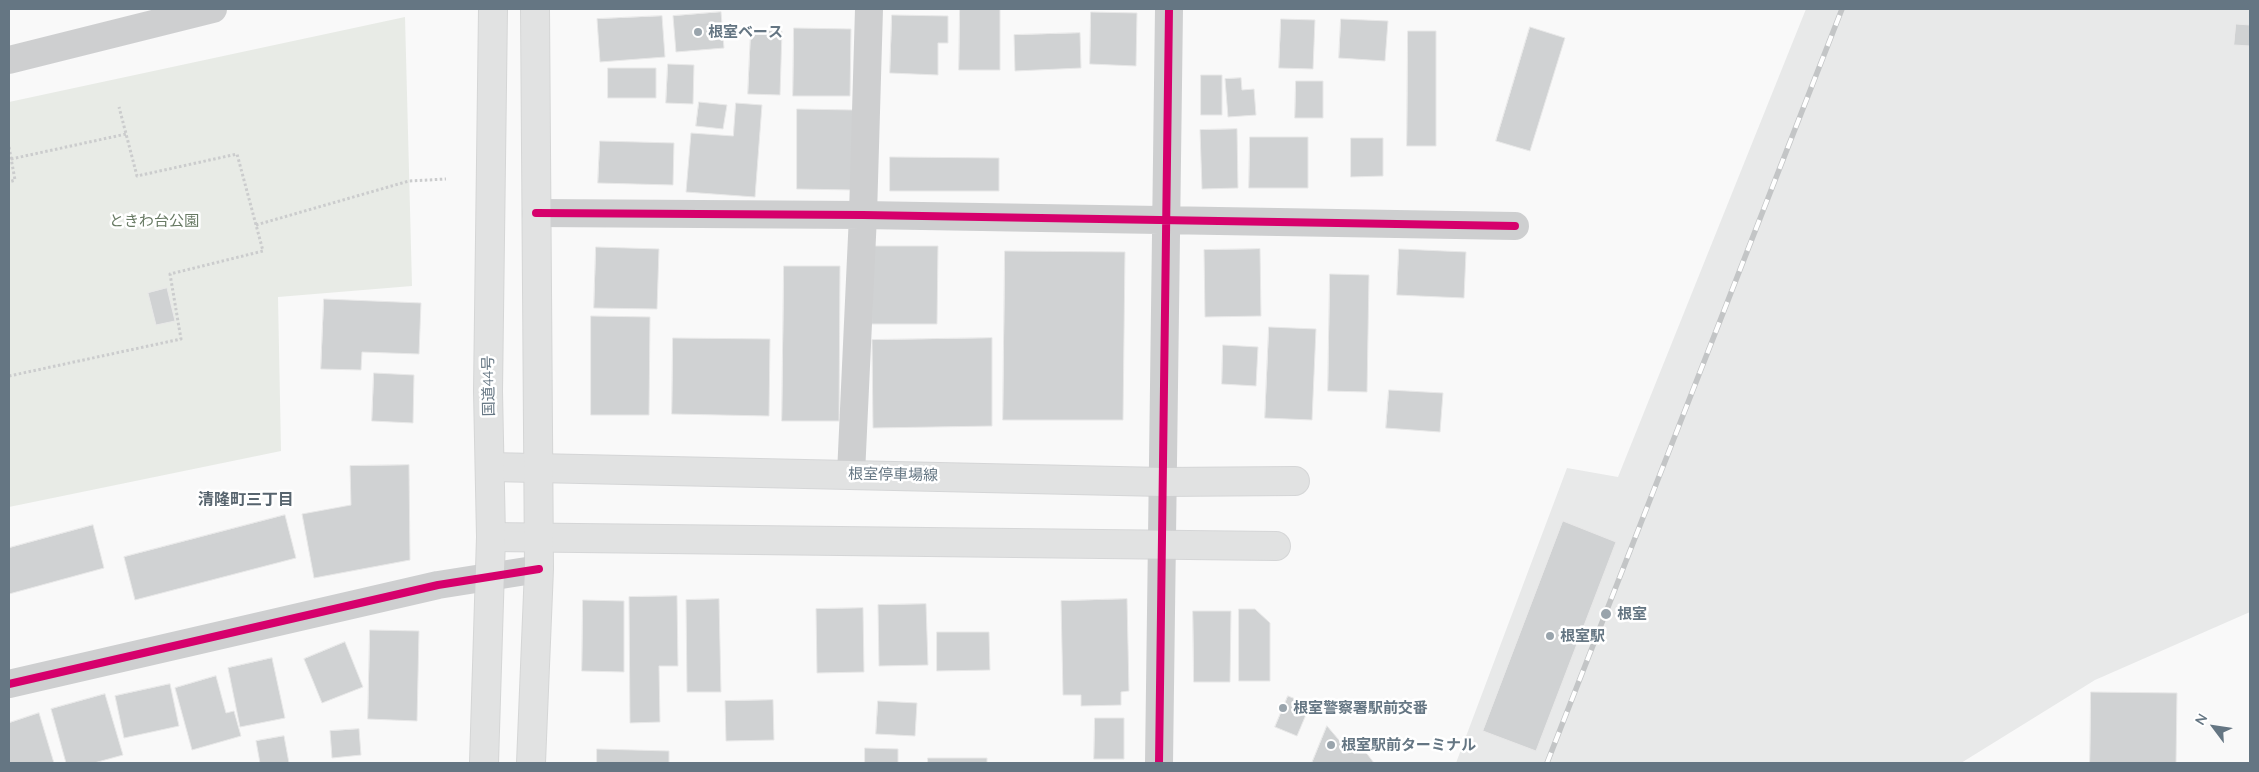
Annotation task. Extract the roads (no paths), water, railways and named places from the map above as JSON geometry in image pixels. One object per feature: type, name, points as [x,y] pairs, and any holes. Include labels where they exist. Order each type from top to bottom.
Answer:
[{"type":"main road","name":"国道44号","points":[[484,763],[490,628],[491,467],[488,391],[493,9]]},
{"type":"main road","points":[[531,763],[539,568],[535,9]]},
{"type":"main road","name":"根室停車場線","points":[[491,467],[1163,482],[1295,481]]},
{"type":"main road","points":[[491,537],[1276,546]]},
{"type":"street","points":[[9,60],[213,9]]},
{"type":"street","points":[[851,474],[863,215],[868,9]]},
{"type":"street","points":[[1159,763],[1169,9]]},
{"type":"street","points":[[536,213],[1166,219],[1515,226]]},
{"type":"street","points":[[9,684],[438,585],[539,568]]},
{"type":"railway","points":[[1547,763],[1842,9]]},
{"type":"place","name":"根室ベース","points":[[698,32]]},
{"type":"place","name":"根室","points":[[1606,614]]},
{"type":"place","name":"根室駅","points":[[1550,636]]},
{"type":"place","name":"根室警察署駅前交番","points":[[1283,708]]},
{"type":"place","name":"根室駅前ターミナル","points":[[1331,745]]},
{"type":"district","name":"清隆町三丁目","points":[[246,500]]},
{"type":"park label","name":"ときわ台公園","points":[[154,221]]}]
